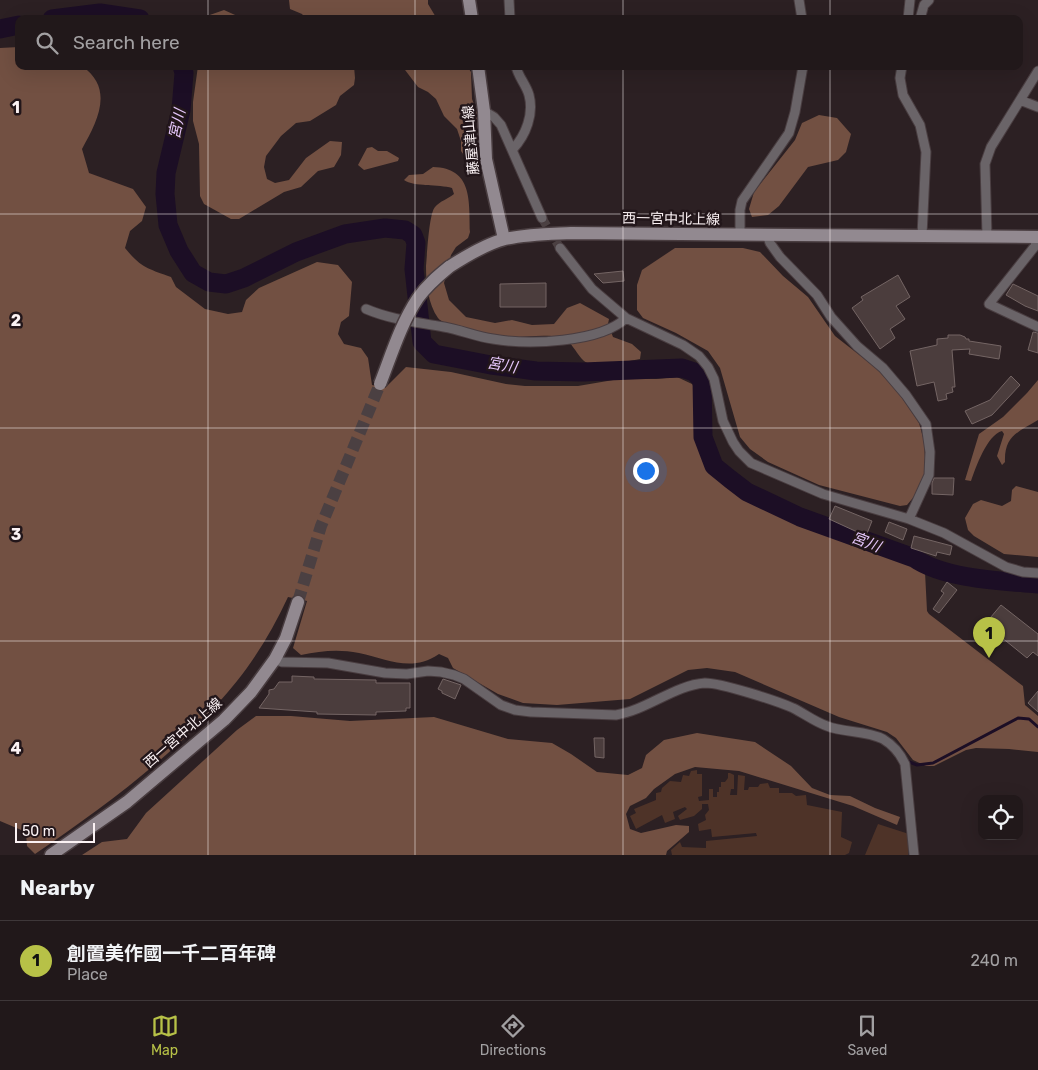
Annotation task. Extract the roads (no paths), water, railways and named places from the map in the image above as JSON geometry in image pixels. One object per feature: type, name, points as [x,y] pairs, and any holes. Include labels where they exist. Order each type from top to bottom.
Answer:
[{"type":"main road","points":[[469,0],[471,15]]},
{"type":"main road","name":"藤屋津山線","points":[[479,70],[484,111],[486,160],[504,239]]},
{"type":"main road","name":"西一宮中北上線","points":[[380,384],[402,330],[418,298],[433,280],[449,267],[481,249],[504,239],[536,234],[571,233],[1038,237]]},
{"type":"main road","name":"西一宮中北上線","points":[[50,855],[127,802],[224,720],[251,692],[274,659],[286,638],[298,602]]},
{"type":"street","points":[[509,0],[510,15]]},
{"type":"street","points":[[799,0],[801,15]]},
{"type":"street","points":[[908,15],[910,0]]},
{"type":"street","points":[[921,15],[924,5],[929,0]]},
{"type":"street","points":[[513,149],[521,140],[528,127],[530,108],[529,96],[517,70]]},
{"type":"street","points":[[740,234],[742,200],[790,133],[801,70]]},
{"type":"street","points":[[901,70],[900,78],[903,95],[920,125],[926,152],[922,235]]},
{"type":"street","points":[[987,236],[985,164],[991,147],[1038,71]]},
{"type":"street","points":[[1020,100],[1038,107]]},
{"type":"street","points":[[484,111],[502,125],[542,218]]},
{"type":"street","points":[[767,235],[780,257],[817,295],[831,317],[856,346],[883,368],[906,395],[926,424],[930,452],[929,475],[909,519]]},
{"type":"street","points":[[1038,237],[1035,246],[989,304],[1038,327]]},
{"type":"street","points":[[560,248],[592,288],[626,318],[683,345],[699,356],[708,367],[714,380],[723,420],[736,446],[751,463],[823,494],[909,519],[944,533],[1006,567],[1023,572],[1038,573]]},
{"type":"street","points":[[366,310],[384,317],[427,324],[492,339],[555,341],[577,339],[597,334],[622,322],[626,318]]},
{"type":"street","points":[[274,659],[282,662],[328,663],[384,673],[441,672],[464,680],[501,705],[515,710],[530,712],[616,715],[628,713],[685,688],[708,683],[779,702],[794,708],[816,722],[844,731],[874,735],[882,738],[894,748],[905,764],[914,855]]},
{"type":"waterway","name":"宮川","points":[[84,15],[100,13],[113,15]]},
{"type":"waterway","name":"宮川","points":[[0,29],[15,26]]},
{"type":"waterway","name":"宮川","points":[[183,70],[181,110],[166,173],[165,194],[168,225],[179,251],[193,273],[209,282],[226,284],[244,278],[296,252],[345,234],[385,228],[405,230],[413,235],[416,243],[414,269],[422,342],[434,354],[536,371],[583,372],[682,368],[694,372],[702,380],[703,437],[714,466],[747,492],[800,517],[914,558],[926,565],[941,570],[974,578],[1038,584]]},
{"type":"waterway","points":[[907,761],[917,765],[933,763],[1018,718],[1029,719],[1038,727]]},
{"type":"tunnel","points":[[542,218],[560,248]]},
{"type":"tunnel","points":[[298,602],[321,526],[380,384]]},
{"type":"place","name":"創置美作國一千二百年碑","points":[[989,658]]}]
